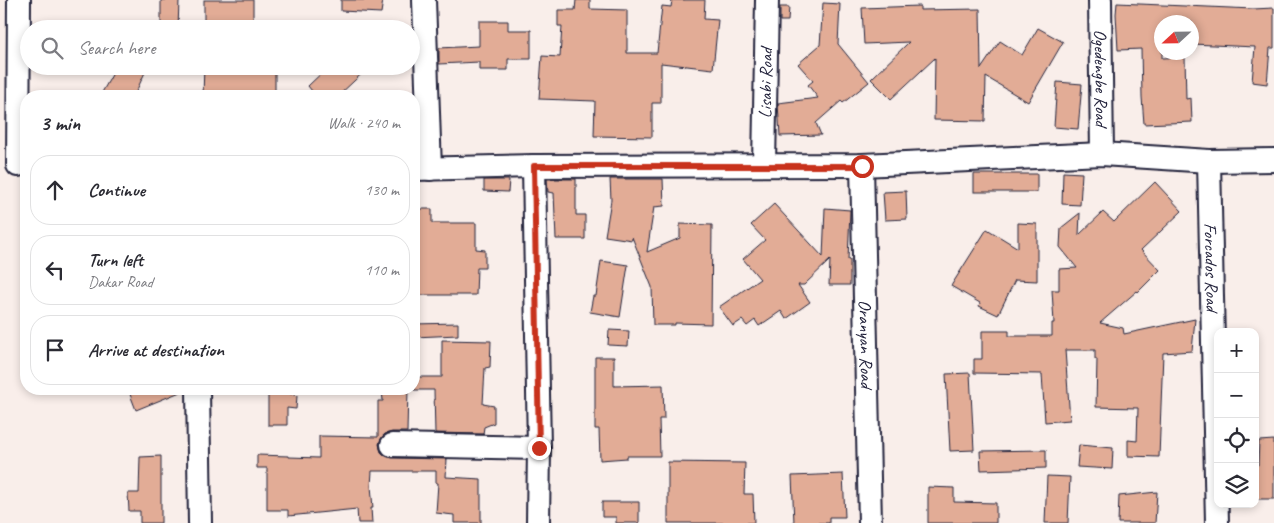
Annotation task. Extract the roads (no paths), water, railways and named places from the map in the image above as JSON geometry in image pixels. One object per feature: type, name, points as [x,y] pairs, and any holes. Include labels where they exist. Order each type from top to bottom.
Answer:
[{"type":"street","points":[[15,165],[20,0]]},
{"type":"street","points":[[424,0],[422,169],[534,166],[862,166],[1102,154],[1209,161],[1274,160]]},
{"type":"street","name":"Lisabi Road","points":[[764,165],[767,0]]},
{"type":"street","name":"Ogedengbe Road","points":[[1100,0],[1102,154]]},
{"type":"street","name":"Forcados Road","points":[[1209,161],[1217,523]]},
{"type":"street","points":[[534,166],[539,448],[538,523]]},
{"type":"street","name":"Oranyan Road","points":[[862,166],[870,523]]},
{"type":"street","points":[[198,395],[200,523]]},
{"type":"street","points":[[392,445],[539,448]]}]
